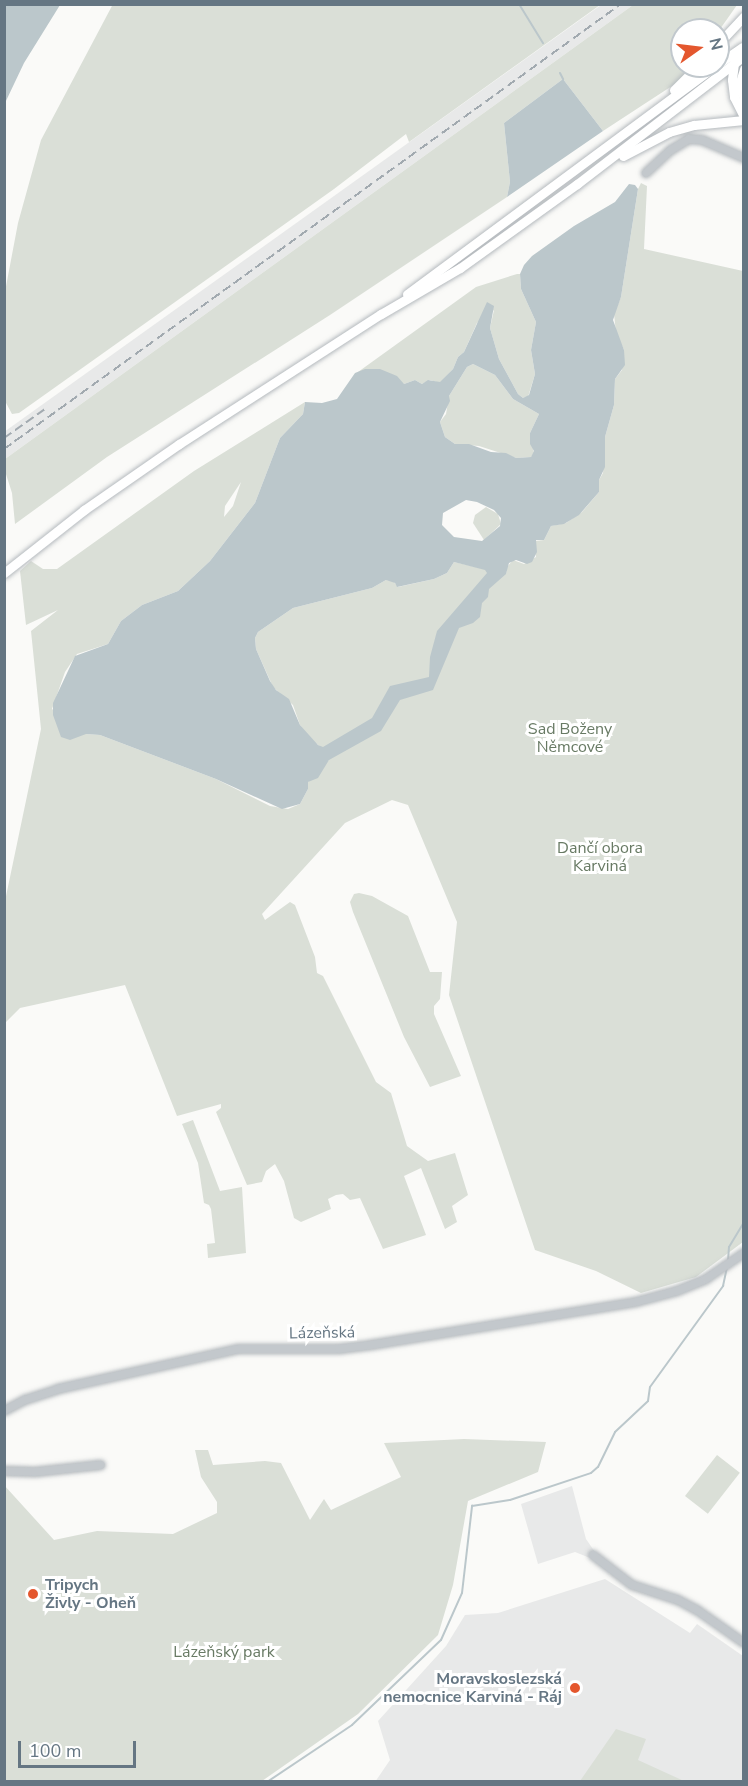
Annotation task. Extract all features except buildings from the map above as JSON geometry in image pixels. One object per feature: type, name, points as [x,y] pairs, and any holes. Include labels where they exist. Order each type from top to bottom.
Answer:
[{"type":"main road","points":[[730,31],[744,16]]},
{"type":"main road","points":[[577,184],[669,132],[694,125],[744,119],[733,88],[734,63],[744,46]]},
{"type":"main road","points":[[730,56],[744,46]]},
{"type":"main road","points":[[4,573],[32,550],[179,444],[381,314],[455,272],[577,184],[744,56]]},
{"type":"main road","points":[[744,69],[739,85],[744,99]]},
{"type":"main road","points":[[653,110],[686,78]]},
{"type":"main road","points":[[381,314],[699,78]]},
{"type":"street","points":[[646,173],[677,146],[696,138],[744,158]]},
{"type":"street","name":"Lázeňská","points":[[4,1411],[25,1400],[58,1389],[239,1349],[339,1349],[646,1300],[677,1291],[719,1270],[744,1252]]},
{"type":"street","points":[[4,1471],[36,1472],[101,1465]]},
{"type":"street","points":[[593,1555],[632,1585],[678,1600],[697,1610],[744,1643]]},
{"type":"shaded area","points":[[5,4],[60,5],[24,63],[5,103]]},
{"type":"shaded area","points":[[601,5],[633,5],[5,459],[4,432]]},
{"type":"shaded area","points":[[563,79],[603,131],[507,197],[510,182],[504,123]]},
{"type":"shaded area","points":[[629,184],[635,185],[638,189],[621,297],[613,320],[624,350],[625,365],[615,379],[614,405],[605,437],[605,467],[599,480],[599,492],[579,515],[564,524],[551,526],[544,540],[536,540],[537,552],[532,562],[527,564],[516,560],[509,563],[506,574],[489,589],[488,597],[482,603],[480,617],[473,623],[459,628],[433,690],[400,700],[381,731],[329,760],[318,778],[308,782],[308,789],[300,804],[282,809],[216,779],[100,735],[86,734],[70,740],[61,737],[53,715],[53,703],[75,656],[108,644],[121,621],[142,605],[178,591],[210,561],[255,503],[280,438],[303,414],[305,402],[322,403],[337,399],[355,373],[365,369],[380,369],[397,376],[404,384],[415,380],[422,384],[428,380],[440,382],[453,369],[458,357],[464,352],[487,302],[494,306],[490,328],[499,359],[518,394],[523,398],[529,395],[535,374],[531,350],[536,322],[521,289],[520,274],[524,265],[532,256],[574,226],[615,202]],"holes":[[[473,364],[495,375],[513,399],[539,414],[530,433],[530,444],[534,451],[531,457],[516,458],[506,453],[491,452],[469,444],[455,444],[445,437],[440,422],[450,401],[449,396],[467,367]],[[466,500],[477,502],[494,510],[501,518],[500,526],[482,541],[454,537],[442,525],[443,513]],[[454,562],[485,570],[487,573],[437,631],[430,657],[429,677],[390,686],[372,718],[323,747],[318,745],[300,725],[289,699],[276,690],[270,681],[256,649],[255,638],[258,632],[293,608],[372,588],[386,580],[395,583],[397,587],[434,579],[447,573]]]},
{"type":"shaded area","points":[[572,1486],[586,1539],[595,1552],[590,1558],[575,1552],[538,1564],[521,1504]]},
{"type":"shaded area","name":"Moravskoslezská nemocnice Karviná - Ráj","points":[[605,1579],[690,1633],[697,1624],[743,1656],[743,1781],[375,1782],[390,1760],[378,1721],[446,1646],[465,1615],[498,1613]]},
{"type":"green space","points":[[113,4],[600,5],[409,142],[406,134],[334,189],[19,413],[12,414],[5,401],[4,297],[18,223],[41,140]]},
{"type":"green space","points":[[633,5],[737,5],[728,18],[670,18],[670,78],[681,78],[603,131],[563,79],[504,123],[510,182],[507,197],[330,315],[107,457],[15,524],[12,493],[5,471],[5,459]]},
{"type":"green space","name":"Sad Boženy Němcové","points":[[641,183],[647,186],[644,249],[743,271],[743,1242],[696,1277],[641,1293],[596,1271],[535,1250],[449,995],[457,922],[408,805],[392,800],[345,823],[262,914],[265,920],[290,902],[295,905],[315,957],[317,973],[323,976],[376,1082],[391,1093],[407,1146],[428,1161],[455,1153],[468,1195],[452,1206],[457,1222],[445,1229],[421,1168],[404,1176],[426,1235],[383,1249],[360,1198],[350,1200],[343,1194],[336,1195],[328,1199],[331,1209],[301,1222],[294,1218],[284,1181],[275,1164],[266,1171],[262,1182],[247,1185],[216,1112],[221,1108],[221,1104],[177,1116],[125,985],[20,1008],[5,1023],[5,901],[41,729],[31,631],[58,610],[26,625],[20,571],[31,561],[43,569],[57,569],[194,471],[305,402],[303,414],[280,438],[255,503],[210,561],[178,591],[142,605],[121,621],[108,644],[77,654],[65,672],[52,709],[86,734],[100,735],[216,779],[270,806],[288,809],[300,804],[308,789],[308,782],[329,760],[321,747],[310,739],[300,725],[293,705],[273,687],[256,649],[255,638],[258,632],[293,608],[372,588],[386,580],[393,581],[398,587],[434,579],[447,573],[454,562],[506,574],[507,567],[513,560],[524,564],[536,557],[535,541],[544,540],[551,526],[566,523],[582,512],[599,492],[599,480],[603,473],[605,437],[614,405],[615,379],[622,370],[624,350],[616,333],[614,314],[621,297],[638,189]],"holes":[[[241,482],[233,506],[224,517],[225,506]]]},
{"type":"green space","points":[[520,274],[521,289],[536,322],[531,350],[535,374],[528,397],[523,398],[518,394],[499,359],[490,328],[494,310],[477,323],[464,352],[440,383],[430,380],[422,384],[415,380],[404,384],[358,372],[476,287]]},
{"type":"green space","points":[[473,364],[495,375],[513,399],[539,414],[530,433],[534,453],[531,457],[516,458],[479,446],[455,444],[445,437],[440,422],[446,414],[449,396],[467,367]]},
{"type":"green space","points":[[486,507],[498,514],[501,524],[484,540],[473,523],[475,515]]},
{"type":"green space","points":[[354,894],[372,896],[408,916],[430,972],[442,972],[440,999],[434,1006],[434,1014],[461,1076],[430,1087],[404,1037],[353,912],[350,902]]},
{"type":"green space","points":[[193,1120],[220,1191],[242,1187],[246,1253],[208,1258],[207,1244],[215,1243],[211,1209],[204,1203],[198,1163],[182,1124]]},
{"type":"green space","name":"Lázeňský park","points":[[464,1439],[546,1442],[538,1472],[468,1501],[453,1585],[438,1635],[358,1714],[262,1781],[5,1781],[4,1485],[54,1540],[97,1531],[173,1534],[217,1513],[217,1502],[201,1477],[195,1450],[208,1450],[213,1465],[265,1461],[281,1463],[310,1520],[324,1499],[331,1510],[401,1477],[384,1443]]},
{"type":"green space","points":[[717,1455],[740,1473],[708,1514],[685,1496]]},
{"type":"green space","points":[[616,1729],[646,1739],[638,1760],[684,1781],[580,1781]]},
{"type":"waterway","points":[[519,4],[543,43]]},
{"type":"waterway","points":[[560,73],[563,79]]},
{"type":"waterway","points":[[728,1261],[729,1247],[744,1222]]},
{"type":"waterway","points":[[267,1782],[352,1725],[441,1640],[462,1593],[472,1506],[510,1500],[591,1473],[598,1467],[615,1432],[648,1401],[650,1387],[723,1286],[727,1267]]},
{"type":"railway","points":[[4,449],[621,4]]},
{"type":"railway","points":[[4,438],[45,409]]},
{"type":"place","name":"Tripych Živly - Oheň","points":[[33,1594]]},
{"type":"place","name":"Moravskoslezská nemocnice Karviná - Ráj","points":[[575,1688]]},
{"type":"park label","name":"Dančí obora Karviná","points":[[600,857]]}]
